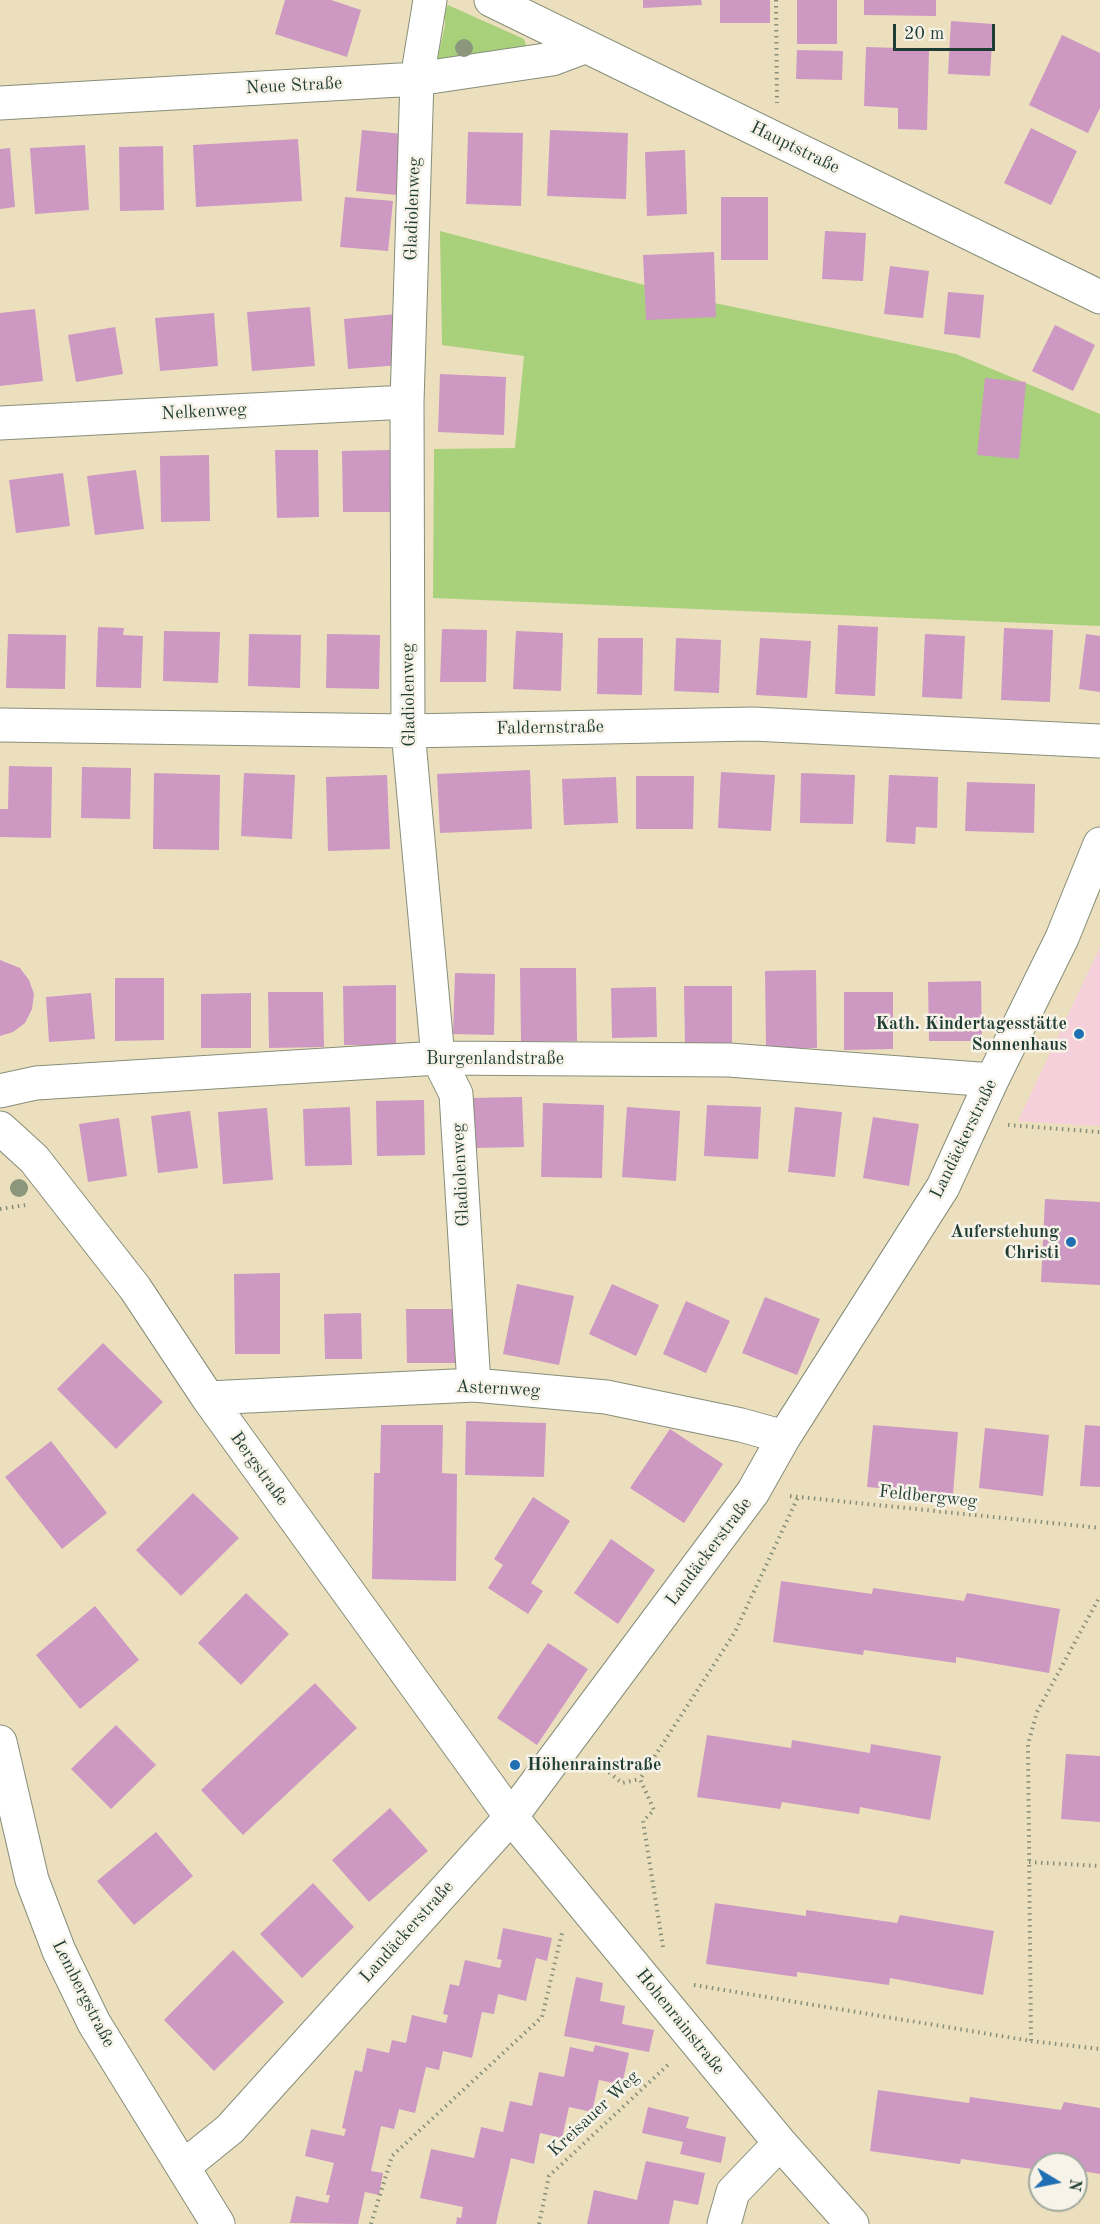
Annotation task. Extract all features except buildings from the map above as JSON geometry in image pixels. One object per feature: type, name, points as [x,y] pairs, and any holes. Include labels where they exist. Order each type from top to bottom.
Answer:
[{"type":"street","name":"Gladiolenweg","points":[[430,0],[417,79],[407,402],[408,731],[438,1058],[456,1094],[474,1385]]},
{"type":"street","name":"Hauptstraße","points":[[491,0],[1100,297]]},
{"type":"street","name":"Neue Straße","points":[[0,103],[417,79],[552,59],[584,47]]},
{"type":"street","name":"Nelkenweg","points":[[0,423],[407,402]]},
{"type":"street","name":"Faldernstraße","points":[[0,725],[408,731],[753,724],[1100,741]]},
{"type":"street","name":"Landäckerstraße","points":[[183,2167],[230,2129],[511,1817],[753,1492],[784,1437],[943,1187],[992,1080],[1062,938],[1100,844]]},
{"type":"street","name":"Burgenlandstraße","points":[[0,1091],[36,1083],[438,1058],[729,1059],[992,1080]]},
{"type":"street","name":"Bergstraße","points":[[0,1128],[34,1159],[128,1279],[208,1398],[511,1817]]},
{"type":"street","name":"Asternweg","points":[[208,1398],[474,1385],[606,1397],[741,1425],[784,1437]]},
{"type":"street","name":"Lembergstraße","points":[[0,1742],[32,1880],[59,1951],[94,2023],[218,2224]]},
{"type":"street","name":"Hohenrainstraße","points":[[511,1817],[780,2143],[852,2224]]},
{"type":"street","points":[[723,2224],[733,2192],[780,2143]]},
{"type":"path","points":[[776,0],[777,140]]},
{"type":"path","points":[[973,1122],[1100,1132]]},
{"type":"path","name":"Feldbergweg","points":[[753,1492],[1100,1528]]},
{"type":"path","points":[[570,1738],[622,1784],[640,1779],[735,1632],[798,1497]]},
{"type":"path","points":[[1031,2041],[1028,1743],[1037,1712],[1100,1596]]},
{"type":"path","points":[[640,1779],[654,1810],[643,1821],[664,1958]]},
{"type":"path","points":[[1029,1862],[1100,1866]]},
{"type":"path","points":[[371,2224],[392,2156],[542,2017],[562,1932],[586,1908]]},
{"type":"path","points":[[692,1985],[1031,2041],[1100,2049]]},
{"type":"path","name":"Kreisauer Weg","points":[[539,2224],[549,2176],[611,2115],[696,2040]]},
{"type":"shaded area","name":"Kath. Kindertagesstätte Sonnenhaus","points":[[1100,947],[1100,1126],[1018,1121]]},
{"type":"green space","points":[[448,5],[524,39],[526,45],[523,50],[437,61],[445,25],[445,9]]},
{"type":"green space","points":[[440,231],[705,301],[956,354],[1100,414],[1100,626],[433,598],[434,449],[515,448],[524,356],[442,345]]},
{"type":"place","name":"Kath. Kindertagesstätte Sonnenhaus","points":[[1079,1034]]},
{"type":"place","name":"Auferstehung Christi","points":[[1071,1242]]},
{"type":"place","name":"Höhenrainstraße","points":[[515,1765]]}]
